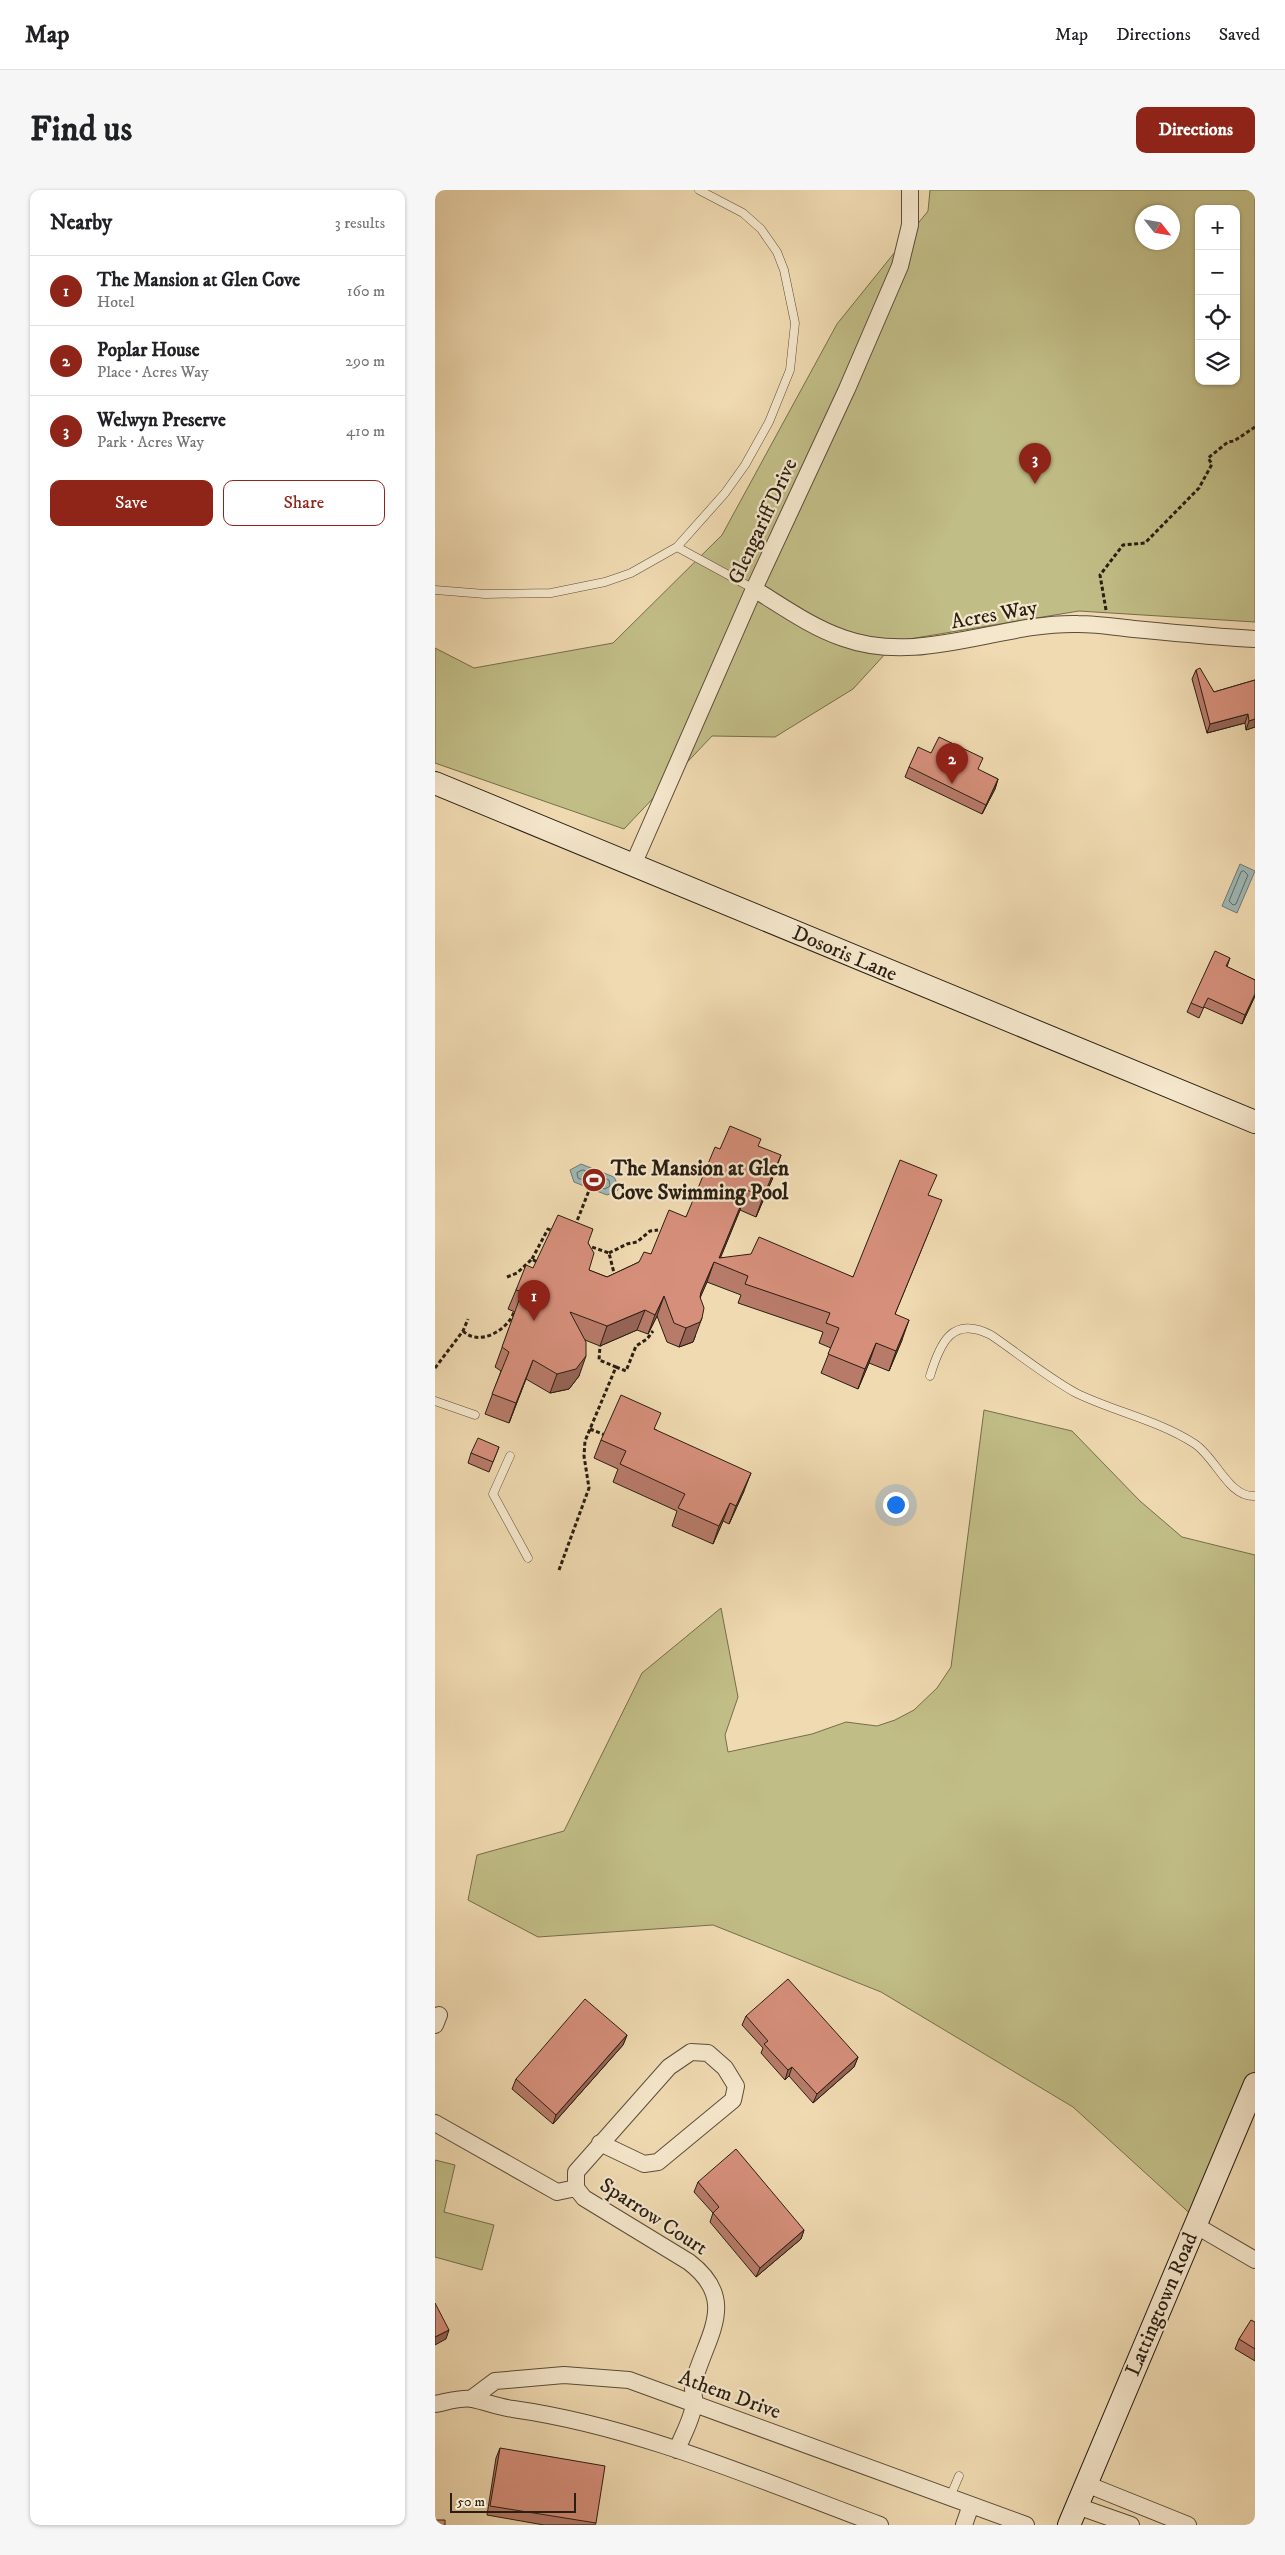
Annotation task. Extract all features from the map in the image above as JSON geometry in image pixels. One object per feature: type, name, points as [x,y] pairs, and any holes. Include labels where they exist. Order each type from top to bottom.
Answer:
[{"type":"street","name":"Glengariff Drive","points":[[633,865],[754,589],[847,388],[900,266],[910,225],[911,190]]},
{"type":"street","name":"Acres Way","points":[[754,589],[811,623],[842,638],[867,645],[901,648],[943,644],[1037,627],[1078,624],[1255,639]]},
{"type":"street","name":"Dosoris Lane","points":[[435,783],[1255,1122]]},
{"type":"street","name":"Sparrow Court","points":[[600,2143],[644,2164],[658,2162],[733,2100],[736,2086],[725,2068],[708,2052],[691,2052],[669,2066],[600,2143],[575,2172],[576,2188],[584,2198],[689,2262],[699,2269],[713,2288],[717,2320],[693,2386],[694,2404],[677,2450]]},
{"type":"street","name":"Lattingtown Road","points":[[1073,2516],[1255,2084]]},
{"type":"street","name":"Sparrow Court","points":[[435,2123],[557,2192],[576,2188]]},
{"type":"street","points":[[1195,2224],[1255,2260]]},
{"type":"street","name":"Athem Drive","points":[[471,2399],[495,2381],[564,2375],[629,2380],[1026,2525]]},
{"type":"street","name":"Athem Drive","points":[[435,2404],[471,2399],[492,2406],[579,2422],[677,2450],[881,2525]]},
{"type":"street","points":[[1086,2484],[1188,2525]]},
{"type":"street","points":[[964,2525],[971,2505]]},
{"type":"street","points":[[1073,2516],[1131,2525]]},
{"type":"lane","points":[[435,590],[485,594],[551,593],[605,582],[631,573],[677,546],[725,493],[745,465],[769,422],[790,370],[795,323],[785,270],[777,252],[761,229],[743,213],[699,190]]},
{"type":"lane","points":[[677,546],[754,589]]},
{"type":"lane","points":[[930,1376],[938,1350],[948,1335],[962,1328],[977,1327],[1075,1392],[1117,1411],[1180,1434],[1203,1450],[1219,1468],[1232,1488],[1248,1496],[1255,1496]]},
{"type":"lane","points":[[435,1401],[475,1415]]},
{"type":"lane","points":[[510,1456],[493,1494],[528,1558]]},
{"type":"lane","points":[[951,2497],[959,2476]]},
{"type":"path","points":[[1109,627],[1100,575],[1123,545],[1145,543],[1199,488],[1212,464],[1208,458],[1228,442],[1246,434],[1255,427]]},
{"type":"path","points":[[573,1230],[590,1188]]},
{"type":"path","points":[[507,1277],[522,1269],[532,1259],[548,1229],[555,1232]]},
{"type":"path","points":[[578,1241],[609,1253],[627,1244],[637,1242],[650,1231],[658,1230]]},
{"type":"path","points":[[609,1253],[617,1280]]},
{"type":"path","points":[[532,1259],[537,1262]]},
{"type":"path","points":[[463,1331],[471,1337],[491,1334],[510,1322],[514,1312]]},
{"type":"path","points":[[435,1368],[463,1331],[468,1320]]},
{"type":"path","points":[[600,1346],[599,1360],[626,1371],[637,1346],[647,1339],[653,1331]]},
{"type":"path","points":[[559,1570],[589,1488],[583,1447],[616,1367]]},
{"type":"path","points":[[590,1429],[605,1435]]},
{"type":"shaded area","points":[[930,190],[1255,190],[1255,622],[1079,611],[897,641],[853,689],[775,737],[712,736],[624,829],[435,763],[435,648],[474,668],[613,643],[722,535],[837,324],[928,211]]},
{"type":"shaded area","points":[[984,1410],[1072,1431],[1140,1501],[1182,1537],[1255,1555],[1255,2077],[1196,2219],[1073,2107],[881,1992],[713,1925],[538,1937],[468,1900],[477,1855],[564,1831],[642,1673],[721,1608],[738,1697],[725,1735],[728,1752],[812,1734],[846,1722],[877,1726],[895,1720],[914,1710],[937,1688],[951,1667]]},
{"type":"shaded area","points":[[435,2160],[455,2165],[444,2212],[494,2225],[482,2270],[435,2257]]},
{"type":"water","points":[[1240,864],[1255,871],[1237,913],[1222,906]]},
{"type":"water","name":"The Mansion at Glen Cove Swimming Pool","points":[[581,1164],[614,1177],[619,1187],[617,1191],[607,1195],[574,1182],[570,1170]]},
{"type":"building","points":[[1200,668],[1214,692],[1255,680],[1255,719],[1249,721],[1248,714],[1210,724],[1196,670]]},
{"type":"building","points":[[939,737],[983,758],[978,769],[998,779],[986,805],[909,767],[918,747],[931,753]]},
{"type":"building","points":[[1215,951],[1230,958],[1226,966],[1255,980],[1255,994],[1245,1015],[1208,998],[1203,1008],[1191,1003]]},
{"type":"building","points":[[730,1126],[761,1139],[758,1146],[781,1155],[763,1197],[747,1190],[719,1258],[751,1254],[759,1237],[853,1277],[900,1160],[937,1175],[928,1195],[942,1200],[895,1314],[909,1320],[896,1351],[876,1343],[865,1369],[828,1354],[839,1328],[826,1323],[830,1313],[745,1284],[748,1276],[714,1262],[701,1292],[700,1297],[704,1308],[700,1322],[686,1328],[674,1323],[664,1296],[655,1315],[645,1310],[607,1326],[570,1312],[586,1342],[586,1356],[576,1369],[557,1374],[533,1360],[516,1403],[492,1394],[509,1352],[502,1347],[522,1292],[516,1290],[526,1265],[533,1268],[558,1215],[593,1229],[588,1243],[594,1253],[589,1270],[607,1277],[639,1262],[644,1252],[651,1254],[669,1210],[686,1217],[715,1147],[720,1149]]},
{"type":"building","points":[[621,1395],[661,1413],[654,1429],[751,1473],[736,1506],[730,1503],[719,1526],[678,1508],[685,1494],[620,1464],[626,1451],[601,1440]]},
{"type":"building","points":[[478,1438],[499,1447],[493,1462],[471,1453]]},
{"type":"building","points":[[788,1979],[858,2057],[817,2094],[792,2067],[788,2070],[764,2044],[768,2041],[746,2016]]},
{"type":"building","points":[[585,1999],[627,2035],[556,2115],[516,2079]]},
{"type":"building","points":[[736,2149],[804,2230],[760,2268],[713,2213],[719,2207],[698,2182]]},
{"type":"building","points":[[435,2303],[449,2330],[435,2337]]},
{"type":"building","points":[[1251,2320],[1255,2322],[1255,2349],[1239,2339]]},
{"type":"building","points":[[500,2448],[605,2466],[596,2523],[490,2506]]},
{"type":"building","points":[[435,2520],[445,2520],[445,2525],[435,2525]]},
{"type":"place","name":"Welwyn Preserve","points":[[1035,484]]},
{"type":"place","name":"Poplar House","points":[[952,784]]},
{"type":"place","name":"The Mansion at Glen Cove Swimming Pool","points":[[594,1180]]},
{"type":"place","name":"The Mansion at Glen Cove","points":[[534,1321]]}]
